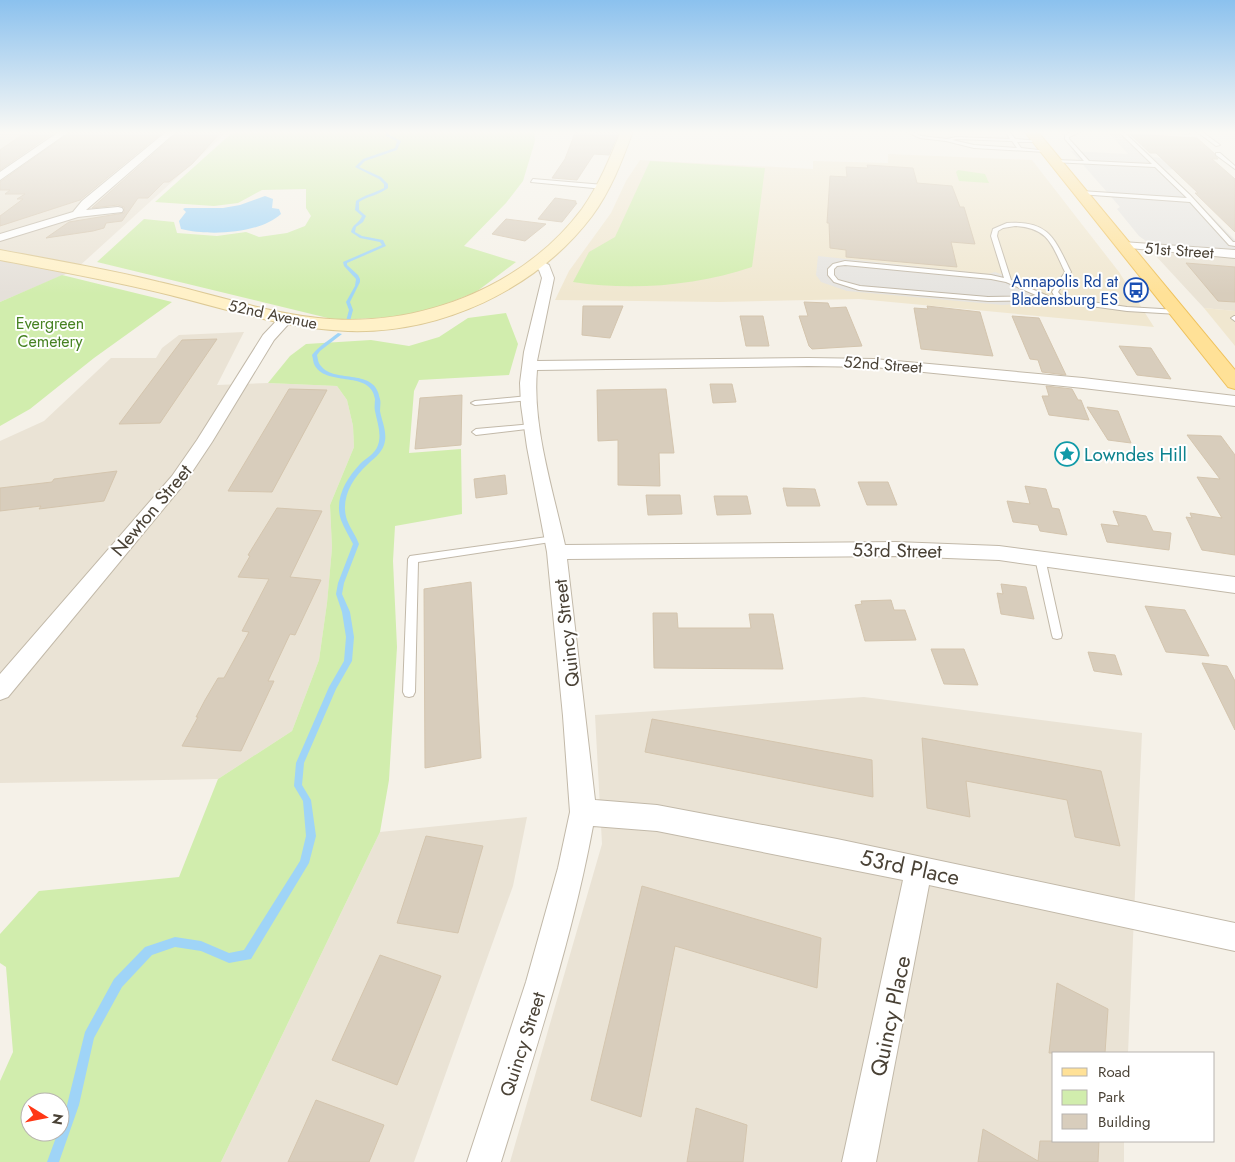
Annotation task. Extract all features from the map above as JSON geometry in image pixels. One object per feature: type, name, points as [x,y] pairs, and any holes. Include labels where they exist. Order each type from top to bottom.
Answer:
[{"type":"main road","points":[[1075,185],[1235,383]]},
{"type":"street","points":[[76,214],[107,185]]},
{"type":"street","points":[[536,262],[582,219],[604,187]]},
{"type":"street","points":[[0,238],[76,214],[118,210]]},
{"type":"street","name":"51st Street","points":[[1123,245],[1235,254]]},
{"type":"street","name":"52nd Avenue","points":[[0,255],[116,276],[286,319],[349,326],[392,324],[450,311],[477,300],[508,282],[536,262]]},
{"type":"street","name":"Quincy Street","points":[[484,1162],[541,982],[572,868],[583,812],[573,688],[555,545],[528,398],[531,352],[548,278],[545,268],[536,262]]},
{"type":"street","name":"Newton Street","points":[[0,690],[178,480],[204,442],[268,338],[286,319]]},
{"type":"street","name":"52nd Street","points":[[530,366],[808,362],[874,363],[1083,383],[1235,402]]},
{"type":"street","name":"53rd Street","points":[[555,545],[896,549],[999,553],[1235,585]]},
{"type":"street","name":"53rd Place","points":[[583,812],[657,818],[919,869],[1235,937]]},
{"type":"street","name":"Quincy Place","points":[[859,1162],[919,869]]},
{"type":"lane","points":[[583,185],[604,187]]},
{"type":"lane","points":[[1176,185],[1231,244],[1235,244]]},
{"type":"lane","points":[[1081,193],[1191,200]]},
{"type":"lane","points":[[1008,281],[994,236],[994,230],[1012,225],[1030,227],[1049,236],[1068,272],[1054,292],[1060,299]]},
{"type":"lane","points":[[1047,298],[1008,281],[991,277],[845,263],[835,265],[831,269],[831,276],[836,282],[859,288],[988,299],[1047,298],[1126,309],[1178,312]]},
{"type":"lane","points":[[475,403],[528,398]]},
{"type":"lane","points":[[476,432],[532,426]]},
{"type":"lane","points":[[409,692],[412,559],[555,545]]},
{"type":"lane","points":[[1040,558],[1057,635]]},
{"type":"shaded area","points":[[0,185],[168,185],[75,270],[0,255]]},
{"type":"shaded area","points":[[624,185],[1052,185],[1119,272],[1154,327],[859,299],[720,302],[555,300],[569,271],[611,213]]},
{"type":"shaded area","points":[[1101,185],[1181,185],[1235,240],[1235,249],[1158,244],[1146,241],[1139,236],[1117,209],[1120,207]]},
{"type":"shaded area","points":[[1167,253],[1235,258],[1235,311],[1204,308],[1155,255]]},
{"type":"shaded area","points":[[0,255],[75,270],[0,302]]},
{"type":"shaded area","points":[[818,256],[988,274],[995,272],[1036,287],[1040,302],[1003,305],[847,291],[821,282],[816,275]]},
{"type":"shaded area","points":[[1204,308],[1235,311],[1235,346]]},
{"type":"shaded area","points":[[244,332],[217,385],[268,383],[337,386],[347,400],[353,426],[354,447],[330,505],[332,548],[319,660],[292,731],[218,779],[0,783],[0,441],[44,421],[111,358],[156,358],[162,348],[179,335]]},
{"type":"shaded area","points":[[864,697],[1142,733],[1128,1052],[1052,1052],[1052,1142],[1124,1142],[1124,1162],[510,1162],[602,844],[595,715]]},
{"type":"shaded area","points":[[527,817],[513,886],[414,1162],[221,1162],[380,832]]},
{"type":"green space","points":[[174,185],[520,185],[506,203],[464,246],[516,262],[476,292],[433,309],[394,317],[336,320],[97,262],[144,219],[174,222],[177,233],[217,236],[246,232],[259,237],[287,233],[305,226],[311,216],[306,208],[306,189],[262,190],[238,203],[214,206],[155,202]]},
{"type":"green space","points":[[639,185],[763,185],[752,267],[709,279],[663,285],[618,286],[573,282],[589,252],[615,237]]},
{"type":"green space","name":"Evergreen Cemetery","points":[[62,275],[172,302],[94,358],[30,409],[0,426],[0,302]]},
{"type":"green space","points":[[506,313],[518,344],[509,375],[419,380],[414,391],[409,453],[461,449],[462,514],[395,526],[393,561],[397,647],[389,780],[380,832],[221,1162],[0,1162],[0,1081],[13,1052],[6,967],[0,963],[0,934],[39,891],[179,877],[218,779],[292,731],[319,660],[332,548],[330,505],[354,447],[353,426],[347,400],[337,386],[268,383],[290,356],[306,344],[371,340],[409,346],[439,337],[468,318]]},
{"type":"water","points":[[265,196],[273,199],[272,208],[279,209],[281,214],[272,221],[260,226],[219,233],[181,229],[179,221],[186,212],[183,209],[185,208],[223,208],[240,205]]},
{"type":"building","points":[[0,185],[98,185],[80,200],[0,226],[0,216],[23,199],[17,199],[25,194],[5,194],[10,190],[0,190]]},
{"type":"building","points":[[118,185],[161,185],[148,198],[138,198],[122,221],[106,223],[104,228],[93,231],[46,238],[69,222],[124,213],[124,207],[118,205],[92,208]]},
{"type":"building","points":[[829,185],[952,186],[960,207],[964,207],[975,244],[951,242],[957,267],[846,257],[846,250],[830,248],[829,223],[827,223]]},
{"type":"building","points":[[1190,185],[1235,185],[1235,232],[1195,193],[1198,193]]},
{"type":"building","points":[[555,198],[576,201],[575,203],[577,203],[562,222],[538,219]]},
{"type":"building","points":[[506,219],[546,224],[525,241],[492,234]]},
{"type":"building","points":[[1186,263],[1235,267],[1235,302],[1218,301]]},
{"type":"building","points":[[804,302],[828,303],[830,308],[846,307],[862,346],[812,349],[809,346],[799,316],[808,316]]},
{"type":"building","points":[[583,306],[623,306],[610,338],[582,335]]},
{"type":"building","points":[[927,306],[980,312],[993,356],[921,349],[914,308],[928,309]]},
{"type":"building","points":[[740,316],[763,316],[769,346],[746,346]]},
{"type":"building","points":[[1012,316],[1039,318],[1066,375],[1042,372],[1038,360],[1030,359]]},
{"type":"building","points":[[217,339],[160,423],[119,424],[182,340]]},
{"type":"building","points":[[1119,346],[1151,348],[1171,379],[1137,375]]},
{"type":"building","points":[[710,384],[732,384],[736,402],[713,403]]},
{"type":"building","points":[[1046,386],[1072,389],[1078,400],[1081,400],[1089,420],[1049,415],[1042,396],[1049,396]]},
{"type":"building","points":[[289,389],[327,390],[272,492],[228,491]]},
{"type":"building","points":[[666,389],[674,453],[659,453],[660,486],[618,485],[618,440],[598,441],[597,390]]},
{"type":"building","points":[[462,395],[461,445],[415,449],[420,398]]},
{"type":"building","points":[[1087,407],[1118,411],[1131,443],[1108,440]]},
{"type":"building","points":[[1187,435],[1221,436],[1235,455],[1235,555],[1202,550],[1186,517],[1192,518],[1190,513],[1222,518],[1197,477],[1220,479]]},
{"type":"building","points":[[117,471],[104,501],[39,509],[41,506],[0,511],[0,488],[52,482],[54,479]]},
{"type":"building","points":[[505,475],[507,494],[476,498],[474,479]]},
{"type":"building","points":[[858,482],[888,482],[897,505],[867,505]]},
{"type":"building","points":[[1025,486],[1046,489],[1052,508],[1059,509],[1067,535],[1040,531],[1038,525],[1013,522],[1007,501],[1030,504]]},
{"type":"building","points":[[783,488],[815,489],[820,506],[787,506]]},
{"type":"building","points":[[646,495],[680,495],[682,514],[648,515]]},
{"type":"building","points":[[714,496],[747,496],[751,514],[717,515]]},
{"type":"building","points":[[277,508],[322,511],[290,577],[321,580],[295,635],[290,634],[268,681],[274,681],[241,751],[182,746],[205,700],[218,678],[224,678],[249,632],[242,631],[269,579],[238,577],[250,556],[248,555]]},
{"type":"building","points":[[1113,511],[1146,516],[1153,531],[1171,533],[1169,550],[1107,542],[1101,524],[1119,526]]},
{"type":"building","points":[[471,582],[481,758],[425,768],[424,589]]},
{"type":"building","points":[[1001,584],[1026,587],[1034,619],[1001,614],[997,593],[1003,594]]},
{"type":"building","points":[[891,600],[894,610],[905,610],[916,640],[865,641],[855,605],[862,604],[861,601]]},
{"type":"building","points":[[1145,606],[1185,610],[1209,656],[1166,652]]},
{"type":"building","points":[[653,613],[677,613],[678,628],[751,628],[749,614],[773,614],[783,669],[654,668]]},
{"type":"building","points":[[931,649],[964,649],[978,685],[944,684]]},
{"type":"building","points":[[1088,652],[1115,655],[1122,675],[1094,671]]},
{"type":"building","points":[[1202,663],[1227,666],[1235,681],[1235,730]]},
{"type":"building","points":[[652,719],[872,760],[873,797],[645,752]]},
{"type":"building","points":[[922,738],[1101,771],[1120,846],[1075,837],[1067,800],[966,781],[970,817],[927,808]]},
{"type":"building","points":[[426,836],[483,846],[458,933],[397,923]]},
{"type":"building","points":[[642,886],[821,938],[817,988],[675,946],[641,1117],[591,1100]]},
{"type":"building","points":[[380,955],[441,976],[397,1085],[332,1060]]},
{"type":"building","points":[[1057,983],[1108,1009],[1105,1052],[1049,1053]]},
{"type":"building","points":[[316,1100],[384,1125],[369,1162],[288,1162]]},
{"type":"building","points":[[696,1108],[747,1125],[743,1162],[687,1162]]},
{"type":"building","points":[[983,1129],[1038,1161],[1040,1141],[1099,1142],[1098,1162],[978,1162]]},
{"type":"waterway","points":[[348,321],[351,310],[348,302],[357,286],[358,279],[345,265],[345,262],[384,246],[382,241],[361,237],[353,232],[354,227],[362,221],[364,216],[357,210],[357,202],[386,188],[386,185]]},
{"type":"waterway","points":[[53,1162],[73,1105],[89,1036],[118,983],[149,951],[175,942],[201,946],[229,958],[247,955],[304,863],[311,836],[307,800],[298,786],[300,763],[333,687],[348,661],[350,637],[346,612],[339,594],[341,583],[356,544],[344,519],[342,501],[351,480],[361,467],[378,451],[382,438],[377,397],[373,387],[365,382],[324,372],[317,366],[314,355],[340,334]]},
{"type":"place","name":"Annapolis Rd at Bladensburg ES","points":[[1136,290]]},
{"type":"place","name":"Lowndes Hill","points":[[1067,454]]}]
